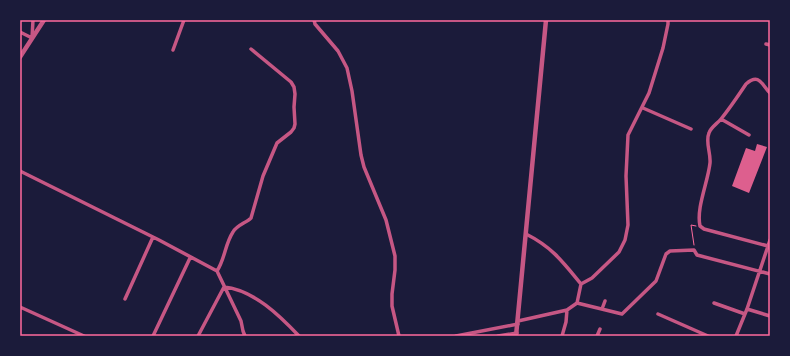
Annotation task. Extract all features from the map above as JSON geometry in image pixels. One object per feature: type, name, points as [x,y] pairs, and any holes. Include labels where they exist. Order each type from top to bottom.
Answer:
[{"type":"street","points":[[32,38],[33,20]]},
{"type":"street","points":[[20,56],[44,20]]},
{"type":"street","points":[[172,50],[184,20]]},
{"type":"street","points":[[314,20],[315,24],[338,51],[347,68],[352,91],[361,155],[386,220],[395,256],[392,306],[399,336]]},
{"type":"street","points":[[498,336],[517,334],[545,27],[547,20]]},
{"type":"street","points":[[456,336],[568,310],[577,303],[581,284],[592,278],[619,252],[628,225],[626,176],[628,135],[643,108],[649,93],[663,48],[668,20]]},
{"type":"street","points":[[20,32],[32,38]]},
{"type":"street","points":[[217,271],[233,231],[251,218],[263,176],[277,143],[291,132],[295,124],[295,94],[291,82],[250,49]]},
{"type":"street","points":[[768,246],[704,229],[700,226],[701,210],[710,164],[710,155],[707,144],[710,131],[721,119],[746,84],[751,80],[756,79],[763,82],[770,93]]},
{"type":"street","points":[[643,108],[691,129]]},
{"type":"street","points":[[721,119],[749,135]]},
{"type":"street","points":[[20,170],[217,271],[242,321],[245,336]]},
{"type":"street","points":[[526,234],[548,246],[559,256],[581,284]]},
{"type":"street","points":[[125,298],[153,237]]},
{"type":"street","points":[[736,336],[747,309],[770,240]]},
{"type":"street","points":[[577,303],[622,314],[656,281],[666,254],[670,251],[694,250],[697,255],[770,274]]},
{"type":"street","points":[[153,336],[190,258]]},
{"type":"street","points":[[198,336],[224,287]]},
{"type":"street","points":[[224,287],[229,287],[248,294],[259,301],[280,316],[300,336]]},
{"type":"street","points":[[602,309],[605,301]]},
{"type":"street","points":[[714,304],[745,314]]},
{"type":"street","points":[[20,307],[84,336]]},
{"type":"street","points":[[747,309],[770,316]]},
{"type":"street","points":[[562,336],[568,310]]},
{"type":"street","points":[[658,314],[708,336]]},
{"type":"street","points":[[597,336],[600,329]]},
{"type":"path","points":[[694,250],[691,225],[700,226]]},
{"type":"building","points":[[757,144],[767,147],[749,193],[732,186],[746,148],[755,151]]}]
